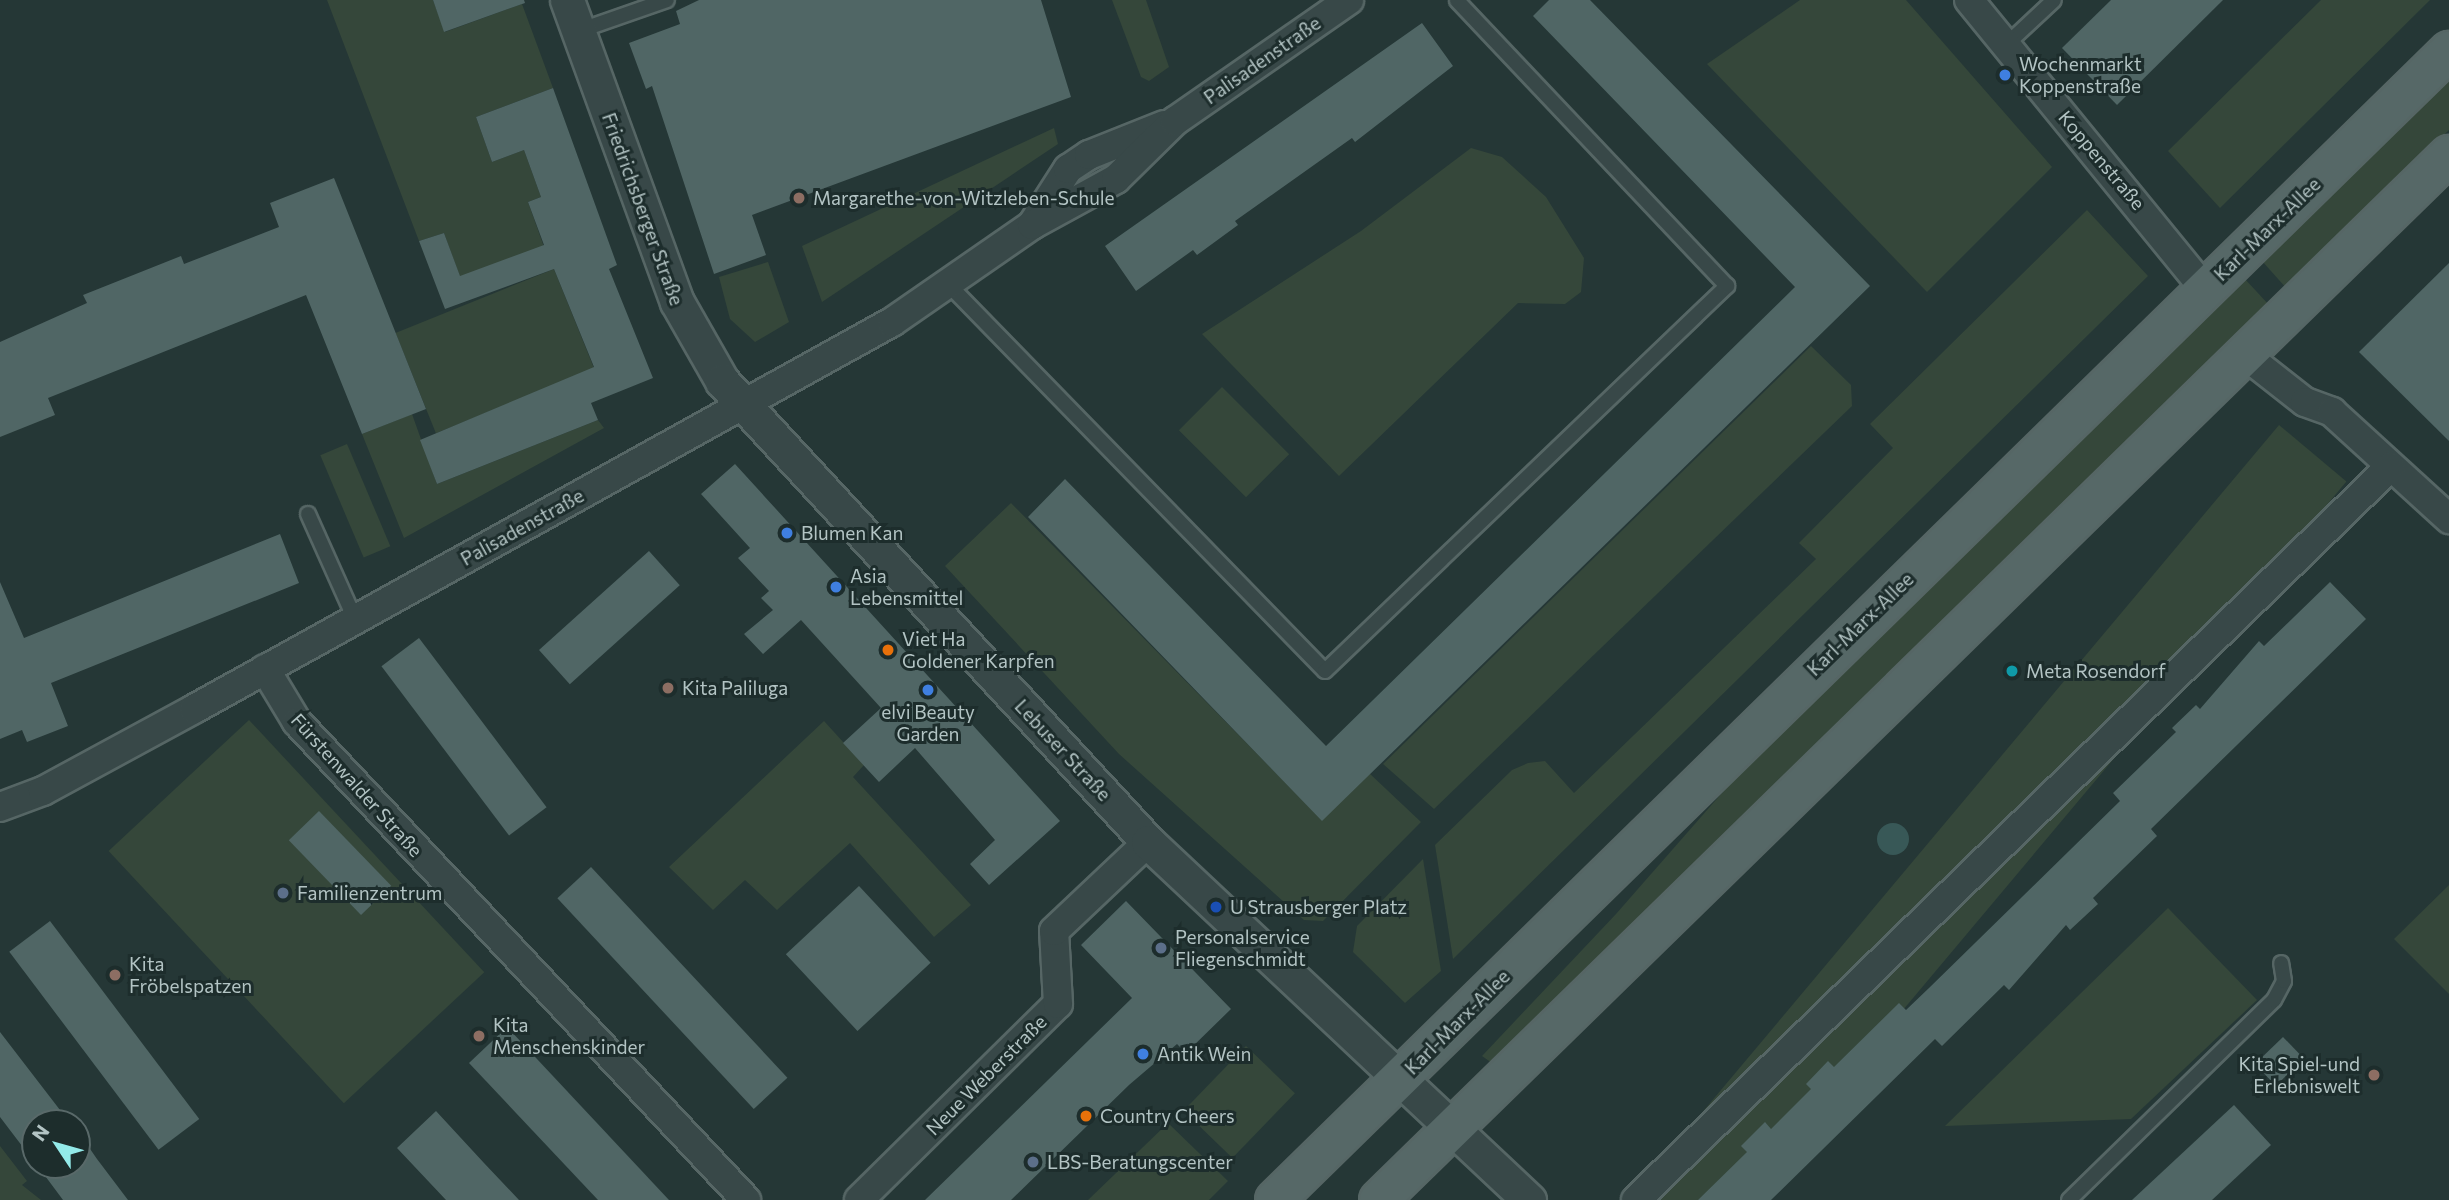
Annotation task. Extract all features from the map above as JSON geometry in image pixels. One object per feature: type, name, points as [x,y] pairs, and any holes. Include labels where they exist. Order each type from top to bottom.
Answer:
[{"type":"main road","name":"Karl-Marx-Allee","points":[[1275,1200],[2449,51]]},
{"type":"main road","points":[[1379,1200],[2449,155]]},
{"type":"street","name":"Friedrichsberger Straße","points":[[567,0],[677,302],[711,366],[744,404]]},
{"type":"street","name":"Palisadenstraße","points":[[0,807],[43,791],[355,620],[744,404],[948,284],[1032,225],[1116,179],[1175,121],[1349,0]]},
{"type":"street","name":"Koppenstraße","points":[[1969,0],[2206,289]]},
{"type":"street","points":[[2245,355],[2305,402],[2332,412],[2449,519]]},
{"type":"street","name":"Lebuser Straße","points":[[744,404],[1148,842],[1400,1078],[1455,1126],[1529,1200]]},
{"type":"street","points":[[1636,1200],[2390,467]]},
{"type":"street","name":"Fürstenwalder Straße","points":[[265,669],[298,722],[746,1200]]},
{"type":"street","name":"Neue Weberstraße","points":[[859,1200],[1058,1004],[1054,930],[1148,842]]},
{"type":"lane","points":[[578,31],[667,0]]},
{"type":"lane","points":[[948,284],[1069,412],[1325,671],[1727,286],[1457,0]]},
{"type":"lane","points":[[2007,44],[2054,0]]},
{"type":"lane","points":[[308,514],[355,620]]},
{"type":"lane","points":[[2068,1200],[2274,1000],[2284,981],[2281,963]]},
{"type":"green space","points":[[327,0],[433,0],[445,32],[522,4],[553,88],[476,117],[492,162],[524,150],[541,197],[528,202],[544,247],[460,277],[444,233],[419,241]]},
{"type":"green space","points":[[1112,0],[1146,0],[1169,67],[1149,81],[1141,77]]},
{"type":"green space","points":[[1800,0],[1906,0],[2052,167],[1927,292],[1707,64]]},
{"type":"green space","points":[[2321,0],[2430,0],[2220,208],[2168,151]]},
{"type":"green space","points":[[2449,78],[2449,130],[2287,289],[2262,261]]},
{"type":"green space","points":[[1054,128],[1058,144],[822,302],[802,246]]},
{"type":"green space","points":[[1471,148],[1502,157],[1546,197],[1584,258],[1581,292],[1565,304],[1518,303],[1339,476],[1202,334],[1361,231]]},
{"type":"green space","points":[[2087,210],[2148,276],[1453,959],[1435,845],[1512,770],[1528,763],[1545,761],[1574,793],[1816,559],[1799,543],[1893,448],[1870,424]]},
{"type":"green space","points":[[768,262],[789,322],[755,342],[730,319],[719,277]]},
{"type":"green space","points":[[554,269],[594,369],[436,433],[395,333]]},
{"type":"green space","points":[[2244,278],[2270,306],[1492,1063],[1482,1056],[1616,914],[1750,761]]},
{"type":"green space","points":[[1811,346],[1851,385],[1852,406],[1434,809],[1383,764]]},
{"type":"green space","points":[[1222,387],[1289,454],[1246,497],[1179,430]]},
{"type":"green space","points":[[412,414],[437,484],[598,420],[604,428],[404,538],[362,434]]},
{"type":"green space","points":[[2279,425],[2346,482],[1744,1200],[1639,1200],[1633,1195]]},
{"type":"green space","points":[[347,444],[390,546],[364,558],[320,455]]},
{"type":"green space","points":[[1011,503],[1322,820],[1368,772],[1421,822],[1323,921],[1304,920],[1119,754],[945,566]]},
{"type":"green space","name":"Familienzentrum","points":[[249,720],[484,972],[344,1103],[109,851]]},
{"type":"green space","points":[[824,721],[864,765],[853,777],[971,905],[934,937],[850,843],[777,910],[745,880],[713,910],[669,867]]},
{"type":"green space","points":[[1423,859],[1441,971],[1405,1003],[1353,952],[1357,926]]},
{"type":"green space","points":[[2449,885],[2449,994],[2394,939]]},
{"type":"green space","points":[[2168,908],[2257,1000],[2131,1119],[1945,1126]]},
{"type":"green space","points":[[1246,1046],[1295,1093],[1232,1158],[1183,1111]]},
{"type":"green space","points":[[1168,1123],[1228,1181],[1209,1200],[1088,1200]]},
{"type":"green space","points":[[0,1146],[21,1173],[21,1179],[27,1181],[22,1185],[41,1200],[0,1200]]},
{"type":"water","points":[[1893,823],[1904,828],[1909,839],[1904,850],[1893,855],[1882,850],[1877,839],[1882,828]]},
{"type":"building","points":[[433,0],[524,0],[525,3],[444,32]]},
{"type":"building","name":"Margarethe-von-Witzleben-Schule","points":[[699,0],[1041,0],[1071,97],[752,215],[766,255],[714,274],[652,86],[646,89],[629,43],[680,24],[676,11]]},
{"type":"building","points":[[1549,0],[1590,0],[1870,286],[1322,821],[1028,517],[1065,479],[1326,746],[1795,287],[1533,16]]},
{"type":"building","points":[[2111,0],[2223,0],[2117,105],[2062,48]]},
{"type":"building","points":[[1422,23],[1453,66],[1355,142],[1352,138],[1235,221],[1238,225],[1197,255],[1193,250],[1136,291],[1105,246]]},
{"type":"building","points":[[553,88],[617,265],[609,269],[653,378],[591,403],[598,420],[437,484],[420,440],[594,367],[554,269],[445,309],[419,241],[444,233],[460,276],[544,245],[528,202],[541,197],[524,150],[492,162],[476,117]]},
{"type":"building","points":[[334,178],[426,409],[362,434],[306,295],[48,398],[55,415],[0,437],[0,342],[87,303],[83,295],[181,256],[184,264],[279,227],[270,203]]},
{"type":"building","points":[[2449,263],[2449,441],[2359,352]]},
{"type":"building","points":[[735,464],[1060,821],[989,885],[970,864],[995,840],[915,748],[879,782],[843,743],[881,708],[801,620],[763,654],[744,634],[773,610],[761,598],[769,591],[738,558],[750,548],[701,494]]},
{"type":"building","points":[[280,534],[299,583],[51,683],[68,726],[27,742],[22,730],[0,739],[0,582],[24,638]]},
{"type":"building","points":[[649,551],[680,585],[570,684],[539,650]]},
{"type":"building","points":[[2330,582],[2366,619],[2151,829],[2157,836],[2093,898],[2098,904],[2070,930],[2066,925],[2009,990],[2004,985],[1942,1046],[1935,1039],[1771,1200],[1698,1200],[1747,1152],[1741,1146],[1765,1122],[1771,1129],[1811,1089],[1806,1084],[1828,1061],[1834,1067],[1899,1003],[1906,1010],[1929,988],[2120,801],[2113,793],[2176,732],[2172,728],[2196,705],[2200,709],[2259,641],[2264,646]]},
{"type":"building","points":[[419,638],[547,807],[509,836],[381,666]]},
{"type":"building","points":[[319,811],[391,886],[361,915],[289,840]]},
{"type":"building","points":[[591,867],[787,1078],[754,1109],[557,898]]},
{"type":"building","points":[[859,886],[931,963],[857,1031],[786,954]]},
{"type":"building","points":[[1126,901],[1231,1009],[1186,1053],[1177,1044],[1129,1085],[1011,1200],[925,1200],[1132,998],[1081,945]]},
{"type":"building","points":[[50,921],[199,1119],[159,1150],[9,952]]},
{"type":"building","points":[[507,1027],[669,1200],[598,1200],[469,1063]]},
{"type":"building","points":[[0,1032],[59,1109],[21,1109],[21,1145],[0,1117]]},
{"type":"building","points":[[2283,1037],[2304,1059],[2276,1086],[2255,1064]]},
{"type":"building","points":[[2234,1105],[2271,1145],[2212,1200],[2132,1200]]},
{"type":"building","points":[[436,1111],[519,1200],[446,1200],[397,1148]]},
{"type":"building","points":[[91,1150],[128,1200],[63,1200],[47,1179],[91,1179]]},
{"type":"place","name":"Wochenmarkt Koppenstraße","points":[[2005,75]]},
{"type":"place","name":"Margarethe-von-Witzleben-Schule","points":[[799,198]]},
{"type":"place","name":"Blumen Kan","points":[[787,533]]},
{"type":"place","name":"Asia Lebensmittel","points":[[836,587]]},
{"type":"place","name":"Viet Ha Goldener Karpfen","points":[[888,650]]},
{"type":"place","name":"Meta Rosendorf","points":[[2012,671]]},
{"type":"place","name":"Kita Paliluga","points":[[668,688]]},
{"type":"place","name":"elvi Beauty Garden","points":[[928,690]]},
{"type":"place","name":"Familienzentrum","points":[[283,893]]},
{"type":"place","name":"U Strausberger Platz","points":[[1216,907]]},
{"type":"place","name":"Personalservice Fliegenschmidt","points":[[1161,948]]},
{"type":"place","name":"Kita Fröbelspatzen","points":[[115,975]]},
{"type":"place","name":"Kita Menschenskinder","points":[[479,1036]]},
{"type":"place","name":"Antik Wein","points":[[1143,1054]]},
{"type":"place","name":"Kita Spiel-und Erlebniswelt","points":[[2374,1075]]},
{"type":"place","name":"Country Cheers","points":[[1086,1116]]},
{"type":"place","name":"LBS-Beratungscenter","points":[[1033,1162]]}]
